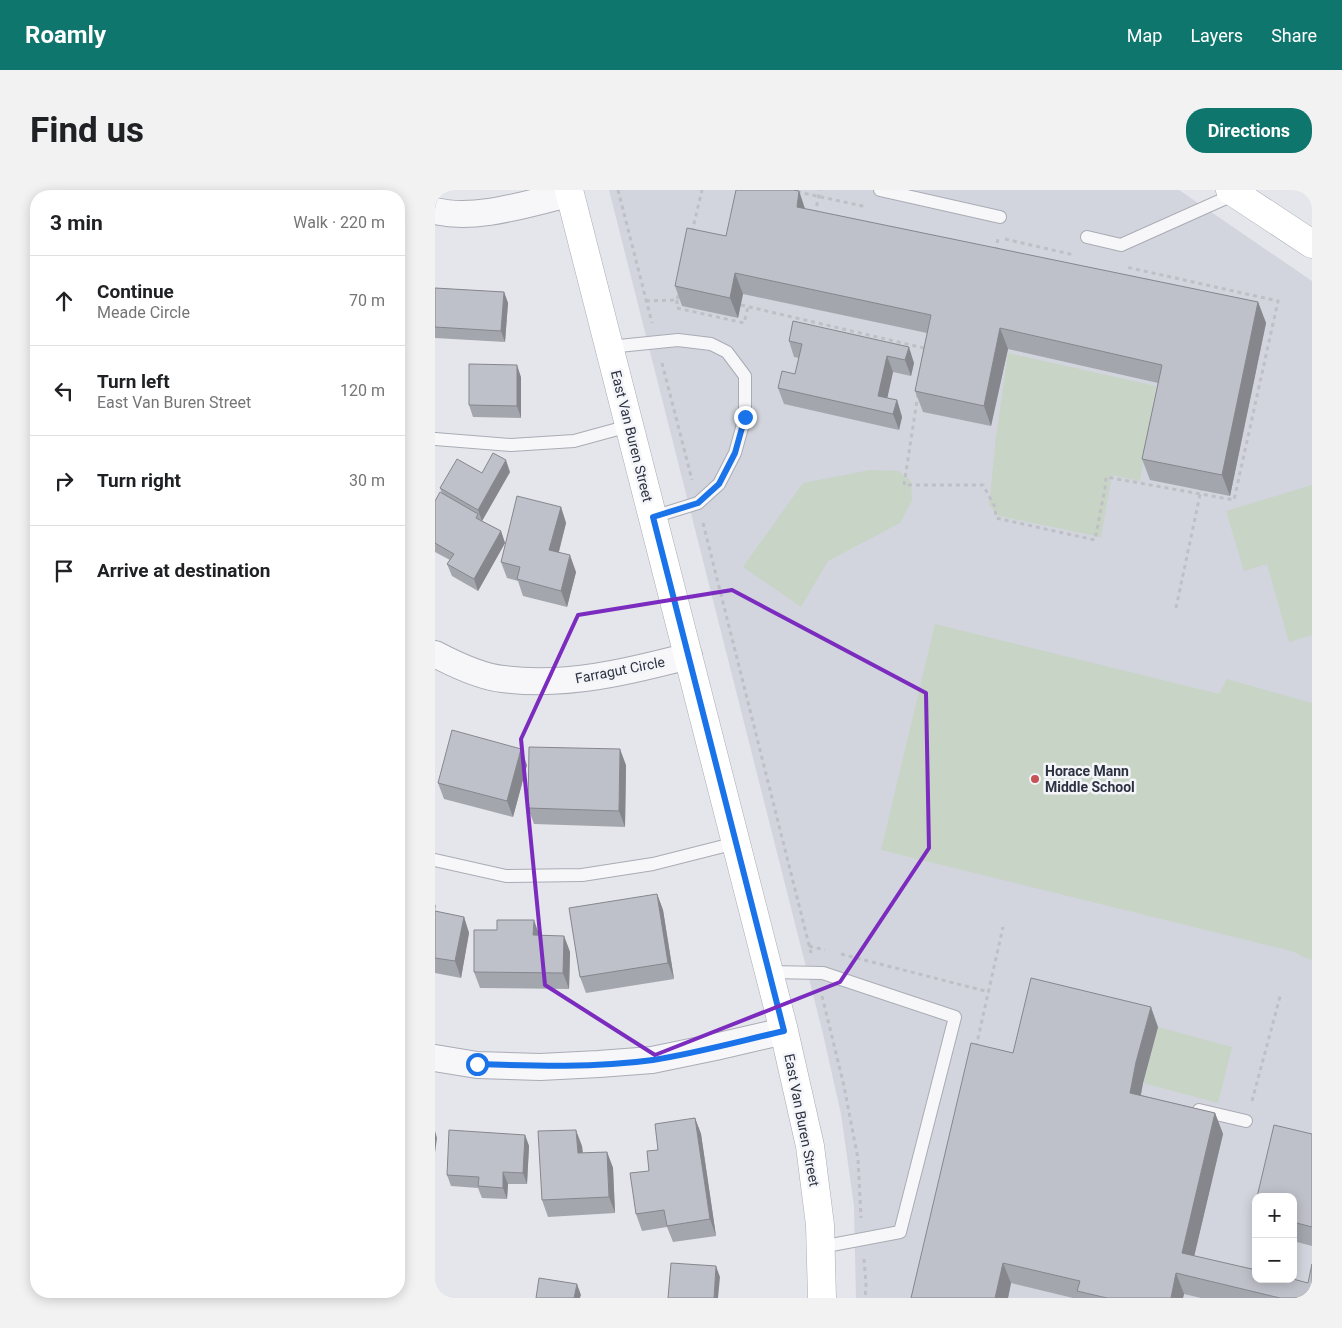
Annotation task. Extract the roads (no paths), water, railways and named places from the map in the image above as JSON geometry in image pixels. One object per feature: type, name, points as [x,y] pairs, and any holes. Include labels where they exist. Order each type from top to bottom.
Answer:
[{"type":"street","points":[[435,211],[475,213],[513,207],[569,192]]},
{"type":"street","name":"East Van Buren Street","points":[[569,192],[784,1031],[810,1146],[820,1225],[822,1298]]},
{"type":"street","points":[[1233,192],[1312,244]]},
{"type":"street","name":"Farragut Circle","points":[[435,654],[458,666],[501,679],[540,681],[587,679],[635,670],[689,656]]},
{"type":"street","points":[[435,1058],[486,1065],[540,1066],[653,1060],[715,1048],[784,1031]]},
{"type":"lane","points":[[880,190],[1000,217]]},
{"type":"lane","points":[[1087,237],[1121,245],[1233,192]]},
{"type":"lane","points":[[609,347],[678,340],[711,344],[727,352],[745,376],[745,417],[735,453],[719,484],[698,503],[653,517]]},
{"type":"lane","points":[[435,438],[520,445],[574,441],[629,426]]},
{"type":"lane","points":[[435,860],[506,876],[582,875],[653,864],[736,843]]},
{"type":"lane","points":[[769,972],[823,973],[955,1017],[900,1232],[821,1247]]},
{"type":"lane","points":[[1182,1106],[1246,1121]]},
{"type":"place","name":"Horace Mann Middle School","points":[[1035,779]]}]
